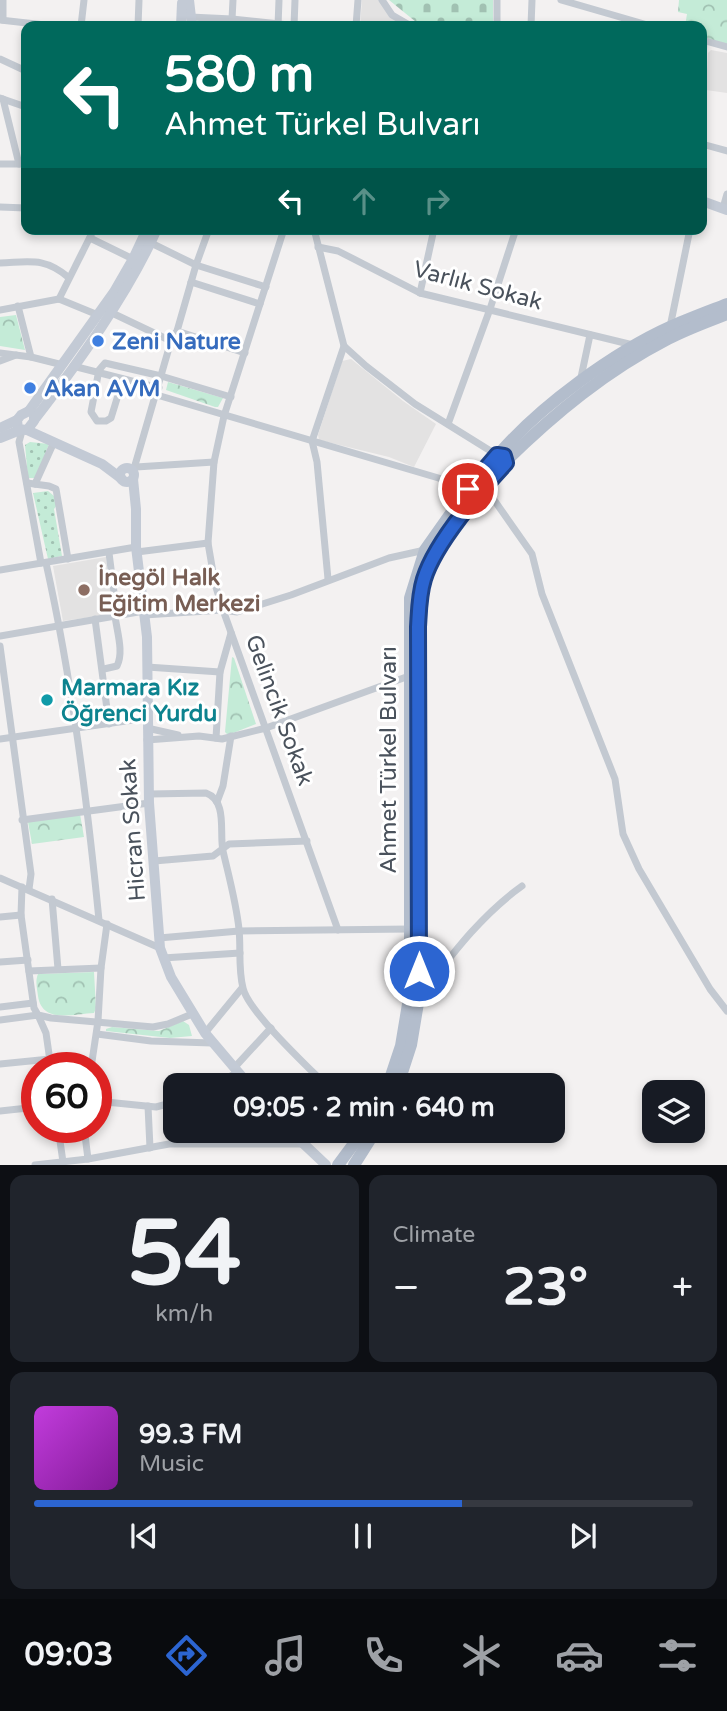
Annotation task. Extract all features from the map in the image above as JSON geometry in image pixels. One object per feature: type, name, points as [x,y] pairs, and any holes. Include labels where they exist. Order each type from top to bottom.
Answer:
[{"type":"main road","name":"Ahmet Türkel Bulvarı","points":[[402,1073],[411,1045],[419,998],[418,627],[420,593],[425,575],[485,486],[513,437],[580,383],[634,346],[670,327],[727,304]]},
{"type":"main road","name":"Ahmet Türkel Bulvarı","points":[[392,1073],[401,1046],[410,992],[410,598],[425,550],[468,489],[500,459],[588,388],[670,338],[727,314]]},
{"type":"main road","points":[[338,1165],[354,1143]]},
{"type":"main road","points":[[354,1165],[368,1143]]},
{"type":"street","points":[[3,0],[2,20],[21,22]]},
{"type":"street","points":[[82,21],[84,0]]},
{"type":"street","points":[[138,21],[139,0]]},
{"type":"street","points":[[181,21],[182,0]]},
{"type":"street","points":[[189,0],[190,21]]},
{"type":"street","points":[[232,19],[233,0]]},
{"type":"street","points":[[279,0],[279,21]]},
{"type":"street","points":[[293,21],[295,0]]},
{"type":"street","points":[[356,21],[358,0]]},
{"type":"street","points":[[382,0],[392,15],[402,21]]},
{"type":"street","points":[[497,21],[498,0]]},
{"type":"street","points":[[531,21],[532,0]]},
{"type":"street","points":[[561,0],[633,21]]},
{"type":"street","points":[[204,21],[245,21]]},
{"type":"street","points":[[707,42],[727,47]]},
{"type":"street","points":[[0,59],[21,69]]},
{"type":"street","points":[[1,98],[21,105]]},
{"type":"street","points":[[1,98],[21,158]]},
{"type":"street","points":[[707,145],[727,151]]},
{"type":"street","points":[[0,164],[21,164]]},
{"type":"street","points":[[707,203],[725,209],[727,194]]},
{"type":"street","points":[[0,207],[21,208]]},
{"type":"street","points":[[59,299],[91,235]]},
{"type":"street","points":[[104,313],[146,235]]},
{"type":"street","points":[[94,1052],[103,922],[60,625],[43,563],[31,484],[19,442],[26,423],[134,275],[150,243],[149,235]]},
{"type":"street","points":[[129,475],[207,235]]},
{"type":"street","name":"Gelincik Sokak","points":[[282,235],[225,416],[214,462],[208,543],[215,584],[230,633],[338,930]]},
{"type":"street","points":[[315,235],[344,346],[415,404],[500,459]]},
{"type":"street","points":[[420,293],[433,235]]},
{"type":"street","points":[[448,424],[514,235]]},
{"type":"street","points":[[670,327],[689,235]]},
{"type":"street","points":[[90,238],[133,259]]},
{"type":"street","points":[[150,243],[195,265],[266,287]]},
{"type":"street","name":"Varlık Sokak","points":[[318,247],[338,251],[420,293],[634,346]]},
{"type":"street","points":[[0,263],[45,262],[68,277]]},
{"type":"street","points":[[191,282],[260,304]]},
{"type":"street","points":[[0,310],[59,299],[104,313],[171,341]]},
{"type":"street","points":[[18,306],[31,357]]},
{"type":"street","points":[[177,331],[245,353]]},
{"type":"street","points":[[580,383],[590,335]]},
{"type":"street","points":[[328,579],[317,462],[312,441],[344,346]]},
{"type":"street","points":[[0,352],[123,379],[225,416],[452,482],[468,489]]},
{"type":"street","points":[[0,361],[16,355]]},
{"type":"street","points":[[123,379],[111,418],[100,422],[91,412],[103,364],[110,363],[161,376],[230,397]]},
{"type":"street","points":[[0,428],[26,423]]},
{"type":"street","points":[[0,438],[26,423]]},
{"type":"street","points":[[26,423],[35,436],[129,475],[214,462]]},
{"type":"street","points":[[31,484],[54,442]]},
{"type":"street","name":"Hicran Sokak","points":[[129,475],[136,509],[137,550],[144,613],[150,799],[161,948]]},
{"type":"street","points":[[31,484],[49,486],[55,489],[58,495],[68,559]]},
{"type":"street","points":[[485,486],[532,554],[542,594],[615,779],[623,834],[639,869],[710,989],[727,1011]]},
{"type":"street","points":[[0,570],[109,552],[208,543]]},
{"type":"street","points":[[0,636],[144,613],[223,610],[237,612],[389,558],[425,550]]},
{"type":"street","points":[[104,669],[117,666],[121,656],[109,552]]},
{"type":"street","points":[[95,619],[110,724]]},
{"type":"street","points":[[216,738],[220,672],[230,633]]},
{"type":"street","points":[[0,646],[30,874],[21,915],[33,1003],[46,1033],[49,1052]]},
{"type":"street","points":[[147,667],[220,672]]},
{"type":"street","points":[[0,739],[110,724],[186,737],[231,736],[266,728],[409,676]]},
{"type":"street","points":[[217,802],[223,786],[231,736]]},
{"type":"street","points":[[22,820],[150,799],[206,793],[213,796],[221,816],[222,847],[239,931],[242,988],[271,1028],[314,1073]]},
{"type":"street","points":[[154,861],[214,856],[229,844],[307,841]]},
{"type":"street","points":[[0,878],[161,948],[240,953]]},
{"type":"street","points":[[419,998],[459,945],[500,902],[522,886]]},
{"type":"street","points":[[52,899],[58,969]]},
{"type":"street","points":[[0,917],[21,915]]},
{"type":"street","points":[[161,948],[239,931],[410,929]]},
{"type":"street","points":[[161,948],[171,977],[192,1014],[212,1043],[239,1073]]},
{"type":"street","points":[[0,962],[28,960]]},
{"type":"street","points":[[29,971],[100,968]]},
{"type":"street","points":[[205,1033],[242,988]]},
{"type":"street","points":[[0,1007],[33,1003]]},
{"type":"street","points":[[0,1020],[38,1015],[153,1027],[169,1024],[192,1014]]},
{"type":"street","points":[[232,1073],[271,1028]]},
{"type":"street","points":[[97,1034],[151,1041],[212,1043]]},
{"type":"street","points":[[0,1064],[21,1064]]},
{"type":"street","points":[[112,1103],[163,1106]]},
{"type":"street","points":[[148,1106],[150,1148]]},
{"type":"street","points":[[0,1111],[21,1109]]},
{"type":"street","points":[[60,1143],[63,1162]]},
{"type":"street","points":[[89,1143],[94,1161]]},
{"type":"street","points":[[35,1165],[94,1161],[169,1144],[301,1144],[326,1165]]},
{"type":"street","points":[[301,1144],[313,1165]]},
{"type":"shaded area","points":[[362,0],[379,0],[396,21],[360,21]]},
{"type":"shaded area","points":[[711,50],[727,53],[727,93],[707,90],[708,53]]},
{"type":"shaded area","points":[[351,359],[436,424],[414,467],[389,457],[319,440],[318,435],[342,361]]},
{"type":"shaded area","name":"İnegöl Halk Eğitim Merkezi","points":[[106,557],[113,614],[63,621],[53,566]]},
{"type":"green space","points":[[389,0],[493,0],[493,21],[415,21]]},
{"type":"green space","points":[[679,0],[727,0],[727,47],[707,41],[707,21],[686,21],[687,14],[678,12]]},
{"type":"green space","points":[[16,315],[25,350],[0,346],[0,317]]},
{"type":"green space","points":[[168,382],[223,398],[218,407],[215,407],[166,390]]},
{"type":"green space","points":[[30,442],[49,444],[36,478],[28,478],[25,445]]},
{"type":"green space","points":[[48,491],[54,496],[57,505],[54,509],[62,556],[48,559],[33,493]]},
{"type":"green space","points":[[232,657],[256,724],[228,735],[225,732]]},
{"type":"green space","points":[[80,814],[84,837],[32,844],[28,822]]},
{"type":"green space","points":[[94,972],[94,1013],[60,1015],[45,1011],[38,996],[38,974]]},
{"type":"green space","points":[[183,1021],[189,1025],[192,1036],[170,1038],[106,1031],[112,1027],[159,1031]]},
{"type":"place","name":"Zeni Nature","points":[[98,341]]},
{"type":"place","name":"Akan AVM","points":[[30,388]]},
{"type":"place","name":"İnegöl Halk Eğitim Merkezi","points":[[84,590]]},
{"type":"place","name":"Marmara Kız Öğrenci Yurdu","points":[[47,700]]},
{"type":"route","points":[[419,971],[420,593],[425,575],[445,540],[485,486],[506,463],[504,456],[497,455],[468,489]]}]
